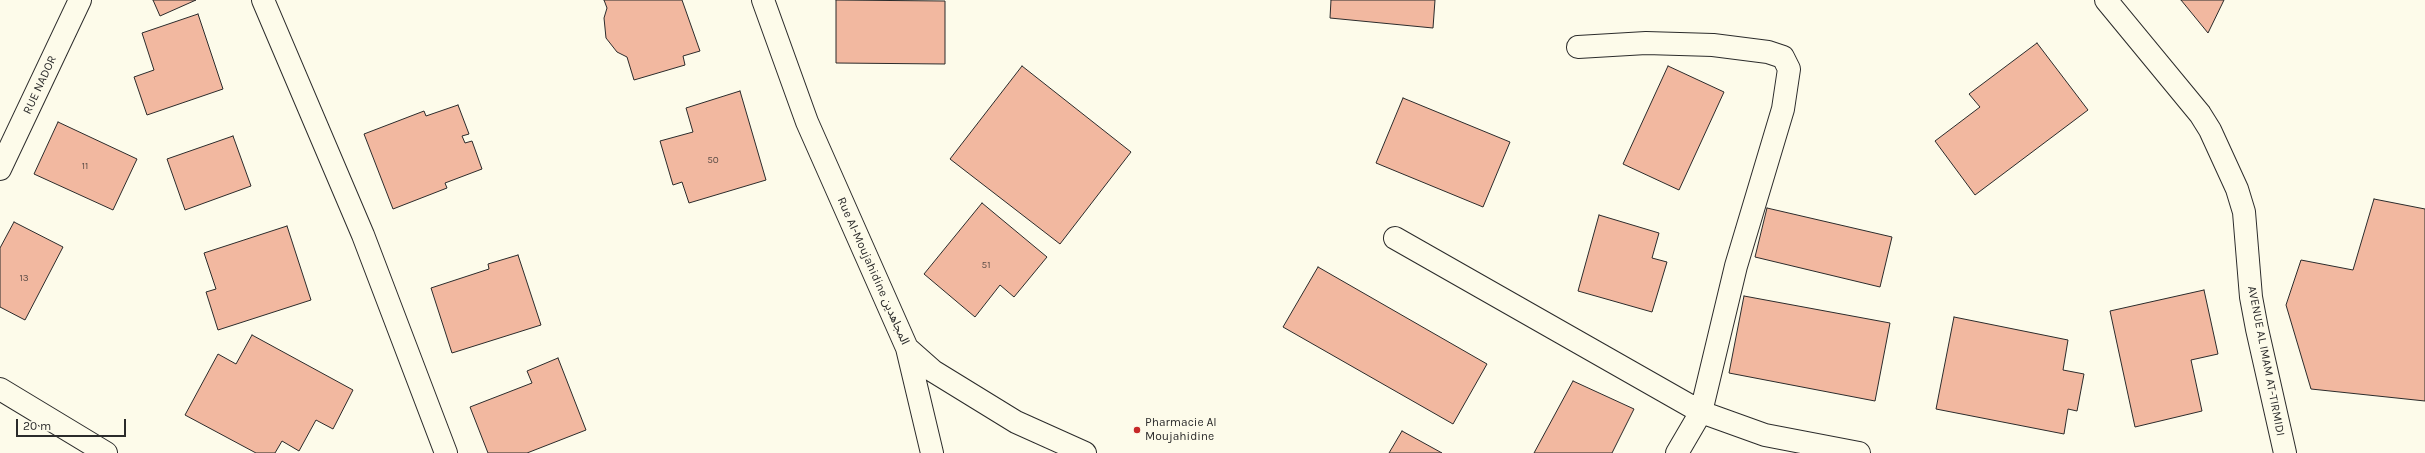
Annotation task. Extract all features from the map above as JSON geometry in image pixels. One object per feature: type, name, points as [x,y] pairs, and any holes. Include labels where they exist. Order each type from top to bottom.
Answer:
[{"type":"street","name":"RUE NADOR","points":[[0,169],[80,0]]},
{"type":"street","points":[[263,0],[363,235],[446,453]]},
{"type":"street","name":"Rue Al-Moujahidine المجاهدين","points":[[763,0],[807,122],[906,348],[933,371],[1016,422],[1085,453]]},
{"type":"street","name":"AVENUE AL IMAM AT-TIRMIDI","points":[[2106,0],[2200,114],[2210,130],[2237,189],[2244,212],[2251,297],[2285,453]]},
{"type":"street","points":[[1578,47],[1646,43],[1713,44],[1768,52],[1783,57],[1787,63],[1789,78],[1783,109],[1736,266],[1701,412],[1676,453]]},
{"type":"street","points":[[1395,238],[1701,412],[1765,435],[1859,453]]},
{"type":"street","points":[[906,348],[932,453]]},
{"type":"street","points":[[0,390],[106,453]]},
{"type":"building","points":[[153,0],[196,0],[160,16]]},
{"type":"building","points":[[604,0],[682,0],[700,51],[683,56],[685,65],[634,80],[627,57],[617,52],[606,38],[604,18],[607,8]]},
{"type":"building","points":[[836,0],[945,1],[945,64],[836,63]]},
{"type":"building","points":[[1331,0],[1435,0],[1433,28],[1330,18]]},
{"type":"building","points":[[2181,0],[2224,0],[2208,33]]},
{"type":"building","points":[[198,14],[223,89],[147,115],[134,77],[154,70],[142,33]]},
{"type":"building","points":[[2037,43],[2088,110],[1975,195],[1935,141],[1980,107],[1969,94]]},
{"type":"building","points":[[1022,66],[1131,152],[1060,244],[950,159]]},
{"type":"building","points":[[1668,66],[1724,92],[1679,190],[1623,164]]},
{"type":"building","points":[[740,91],[766,180],[689,203],[682,182],[673,185],[660,141],[693,132],[686,108]]},
{"type":"building","points":[[1403,98],[1510,142],[1483,207],[1376,163]]},
{"type":"building","points":[[458,105],[469,134],[462,136],[465,143],[472,141],[482,169],[445,183],[447,188],[393,209],[364,134],[424,111],[426,116]]},
{"type":"building","points":[[58,122],[137,159],[113,210],[34,174]]},
{"type":"building","points":[[233,136],[251,186],[185,210],[167,159]]},
{"type":"building","points":[[2374,199],[2425,209],[2425,401],[2311,389],[2286,305],[2301,260],[2353,270]]},
{"type":"building","points":[[982,203],[1047,257],[1014,297],[1000,285],[975,317],[924,274]]},
{"type":"building","points":[[1767,208],[1892,237],[1880,287],[1755,257]]},
{"type":"building","points":[[1599,215],[1659,233],[1652,258],[1667,262],[1652,312],[1578,291]]},
{"type":"building","points":[[14,222],[63,247],[25,320],[0,307],[0,248]]},
{"type":"building","points":[[287,226],[311,300],[218,330],[206,292],[216,289],[204,253]]},
{"type":"building","points":[[518,255],[541,325],[452,353],[431,288],[489,269],[488,264]]},
{"type":"building","points":[[1318,267],[1487,364],[1453,424],[1283,327]]},
{"type":"building","points":[[2204,290],[2218,354],[2191,360],[2202,411],[2135,427],[2110,311]]},
{"type":"building","points":[[1744,296],[1890,323],[1875,401],[1729,373]]},
{"type":"building","points":[[1954,317],[2068,340],[2063,370],[2084,374],[2077,411],[2068,409],[2064,434],[1936,409]]},
{"type":"building","points":[[252,335],[353,390],[333,429],[316,420],[299,451],[282,441],[275,453],[256,453],[185,415],[218,354],[236,364]]},
{"type":"building","points":[[558,358],[586,430],[527,453],[488,453],[470,407],[532,383],[527,371]]},
{"type":"building","points":[[1573,381],[1634,409],[1612,453],[1534,453]]},
{"type":"building","points":[[1402,431],[1442,453],[1389,453]]},
{"type":"place","name":"Pharmacie Al Moujahidine","points":[[1137,430]]}]
